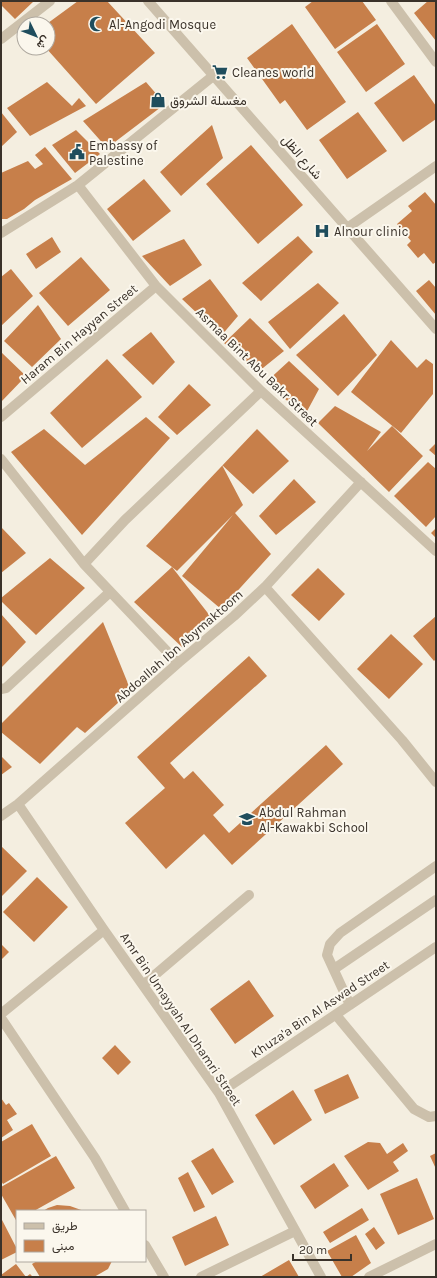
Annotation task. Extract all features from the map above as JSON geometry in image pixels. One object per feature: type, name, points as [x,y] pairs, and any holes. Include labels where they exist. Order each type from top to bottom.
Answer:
[{"type":"street","points":[[1,39],[50,1]]},
{"type":"street","name":"شارع الظل","points":[[148,1],[436,329]]},
{"type":"street","points":[[391,1],[436,62]]},
{"type":"street","points":[[1,233],[78,185],[213,76]]},
{"type":"street","points":[[347,228],[436,166]]},
{"type":"street","name":"Asmaa Bint Abu Bakr Street","points":[[78,185],[156,286],[261,391],[436,551]]},
{"type":"street","name":"Haram Bin Hayyan Street","points":[[1,417],[156,286]]},
{"type":"street","points":[[84,564],[131,514],[261,391]]},
{"type":"street","points":[[1,459],[84,564],[178,663]]},
{"type":"street","name":"Abdoallah Ibn Abymaktoom","points":[[1,816],[18,804],[266,587],[360,482]]},
{"type":"street","points":[[266,587],[402,740],[436,782]]},
{"type":"street","points":[[1,689],[6,688],[110,592]]},
{"type":"street","name":"Amr Bin Umayyah Al Dhamri Street","points":[[18,804],[104,930],[220,1093],[321,1277]]},
{"type":"street","points":[[350,1005],[327,955],[330,944],[340,933],[436,866]]},
{"type":"street","points":[[143,985],[249,895]]},
{"type":"street","points":[[334,970],[436,900]]},
{"type":"street","points":[[1,1014],[104,930]]},
{"type":"street","name":"Khuza'a Bin Al Aswad Street","points":[[220,1093],[436,947]]},
{"type":"street","points":[[336,1015],[414,1109],[429,1117],[436,1116]]},
{"type":"street","points":[[1,1018],[95,1158],[125,1210]]},
{"type":"street","points":[[201,1277],[295,1231]]},
{"type":"street","points":[[370,1277],[436,1244]]},
{"type":"street","points":[[146,1247],[164,1277]]},
{"type":"building","points":[[1,1],[34,1],[18,16],[16,16],[15,19],[1,5]]},
{"type":"building","points":[[78,1],[107,1],[155,53],[96,104],[53,56],[56,56],[56,17]]},
{"type":"building","points":[[313,1],[362,1],[376,20],[335,49],[305,7]]},
{"type":"building","points":[[428,1],[436,1],[436,41],[414,13]]},
{"type":"building","points":[[292,24],[346,102],[307,130],[285,100],[280,104],[247,58]]},
{"type":"building","points":[[377,24],[405,64],[366,92],[337,52]]},
{"type":"building","points":[[414,75],[436,106],[436,119],[403,142],[374,103]]},
{"type":"building","points":[[47,82],[72,106],[79,98],[86,106],[30,136],[7,108]]},
{"type":"building","points":[[146,82],[165,104],[107,148],[83,121]]},
{"type":"building","points":[[1,112],[17,132],[1,147]]},
{"type":"building","points":[[358,112],[387,151],[347,179],[319,140]]},
{"type":"building","points":[[212,125],[223,158],[181,196],[160,172]]},
{"type":"building","points":[[76,130],[100,154],[75,173],[52,145]]},
{"type":"building","points":[[251,145],[303,205],[258,244],[206,184]]},
{"type":"building","points":[[45,147],[72,179],[35,200],[24,209],[7,219],[1,219],[1,173],[28,161],[35,169],[43,164],[35,155]]},
{"type":"building","points":[[144,179],[171,211],[133,241],[107,209]]},
{"type":"building","points":[[425,192],[436,205],[436,262],[433,264],[424,253],[418,258],[407,245],[411,241],[397,224],[412,211],[408,206]]},
{"type":"building","points":[[298,236],[313,252],[261,301],[242,283]]},
{"type":"building","points":[[52,237],[61,252],[36,269],[26,254]]},
{"type":"building","points":[[184,239],[202,265],[170,286],[142,256]]},
{"type":"building","points":[[81,257],[110,290],[68,326],[39,293]]},
{"type":"building","points":[[11,269],[33,296],[1,326],[1,277]]},
{"type":"building","points":[[210,279],[238,316],[221,336],[182,299]]},
{"type":"building","points":[[429,280],[436,288],[436,315],[416,291]]},
{"type":"building","points":[[318,283],[339,303],[290,349],[268,322]]},
{"type":"building","points":[[38,305],[61,339],[32,367],[4,341]]},
{"type":"building","points":[[344,314],[377,355],[338,396],[296,355]]},
{"type":"building","points":[[250,318],[284,351],[258,372],[224,343]]},
{"type":"building","points":[[151,332],[175,362],[153,385],[122,355]]},
{"type":"building","points":[[391,340],[417,368],[426,359],[433,364],[433,394],[401,433],[351,392]]},
{"type":"building","points":[[1,352],[26,376],[1,402]]},
{"type":"building","points":[[107,359],[142,397],[82,448],[50,413]]},
{"type":"building","points":[[289,361],[319,389],[305,415],[265,383]]},
{"type":"building","points":[[189,384],[211,405],[177,435],[158,417]]},
{"type":"building","points":[[335,406],[381,432],[367,451],[392,426],[423,456],[389,492],[318,423]]},
{"type":"building","points":[[146,417],[170,438],[82,535],[11,452],[44,429],[85,465]]},
{"type":"building","points":[[257,429],[289,461],[253,494],[222,465]]},
{"type":"building","points":[[436,443],[436,456],[429,450]]},
{"type":"building","points":[[428,462],[436,469],[436,516],[426,527],[394,496]]},
{"type":"building","points":[[222,466],[243,505],[235,513],[271,554],[221,609],[182,576],[233,515],[177,571],[146,546]]},
{"type":"building","points":[[294,479],[316,502],[276,535],[259,516]]},
{"type":"building","points":[[1,527],[26,553],[1,573]]},
{"type":"building","points":[[436,528],[436,538],[431,533]]},
{"type":"building","points":[[50,558],[85,588],[36,635],[1,601],[1,598]]},
{"type":"building","points":[[172,567],[214,621],[183,648],[134,602]]},
{"type":"building","points":[[318,568],[345,594],[319,621],[291,595]]},
{"type":"building","points":[[1,614],[26,642],[1,668]]},
{"type":"building","points":[[436,616],[436,659],[434,661],[413,636]]},
{"type":"building","points":[[103,622],[131,691],[85,733],[77,727],[40,764],[1,732],[1,724]]},
{"type":"building","points":[[391,634],[423,664],[389,699],[357,669]]},
{"type":"building","points":[[249,656],[267,676],[170,763],[184,779],[193,771],[224,805],[213,815],[229,833],[326,745],[343,764],[232,865],[204,834],[166,869],[125,823],[165,788],[137,757]]},
{"type":"building","points":[[1,756],[12,767],[1,775]]},
{"type":"building","points":[[1,846],[27,871],[1,897]]},
{"type":"building","points":[[37,877],[68,907],[34,942],[3,912]]},
{"type":"building","points":[[1,944],[9,952],[1,960]]},
{"type":"building","points":[[249,980],[274,1016],[235,1044],[210,1009]]},
{"type":"building","points":[[115,1045],[131,1062],[118,1075],[102,1058]]},
{"type":"building","points":[[348,1074],[359,1098],[325,1114],[314,1090]]},
{"type":"building","points":[[293,1090],[312,1120],[274,1145],[255,1115]]},
{"type":"building","points":[[1,1098],[6,1105],[9,1103],[17,1114],[7,1120],[13,1130],[1,1138]]},
{"type":"building","points":[[32,1124],[51,1156],[3,1184],[1,1181],[1,1142]]},
{"type":"building","points":[[368,1142],[380,1143],[387,1154],[403,1143],[408,1151],[393,1162],[399,1171],[368,1190],[344,1156]]},
{"type":"building","points":[[213,1148],[234,1182],[212,1195],[191,1161]]},
{"type":"building","points":[[436,1153],[436,1169],[430,1156]]},
{"type":"building","points":[[56,1156],[75,1188],[36,1210],[16,1210],[16,1220],[1,1194],[1,1187]]},
{"type":"building","points":[[334,1163],[349,1186],[315,1209],[300,1186]]},
{"type":"building","points":[[188,1172],[205,1207],[194,1212],[178,1178]]},
{"type":"building","points":[[417,1178],[434,1219],[398,1235],[380,1194]]},
{"type":"building","points":[[57,1205],[70,1206],[81,1210],[45,1210]]},
{"type":"building","points":[[362,1208],[369,1220],[330,1243],[323,1232]]},
{"type":"building","points":[[216,1216],[229,1245],[185,1266],[172,1237]]},
{"type":"building","points":[[1,1218],[16,1247],[16,1252],[1,1260]]},
{"type":"building","points":[[374,1227],[385,1243],[376,1250],[365,1234]]},
{"type":"building","points":[[356,1235],[371,1263],[351,1277],[342,1277],[327,1251]]},
{"type":"building","points":[[289,1260],[299,1277],[260,1277]]},
{"type":"building","points":[[35,1262],[112,1262],[108,1269],[94,1277],[40,1277],[32,1264]]},
{"type":"building","points":[[16,1264],[26,1277],[1,1277],[1,1275]]},
{"type":"building","points":[[30,1274],[33,1277],[26,1277]]},
{"type":"place","name":"Al-Angodi Mosque","points":[[97,24]]},
{"type":"place","name":"Cleanes world","points":[[220,72]]},
{"type":"place","name":"مغسلة الشروق","points":[[158,100]]},
{"type":"place","name":"Embassy of Palestine","points":[[77,152]]},
{"type":"place","name":"Alnour clinic","points":[[322,231]]},
{"type":"place","name":"Abdul Rahman Al-Kawakbi School","points":[[247,819]]}]
